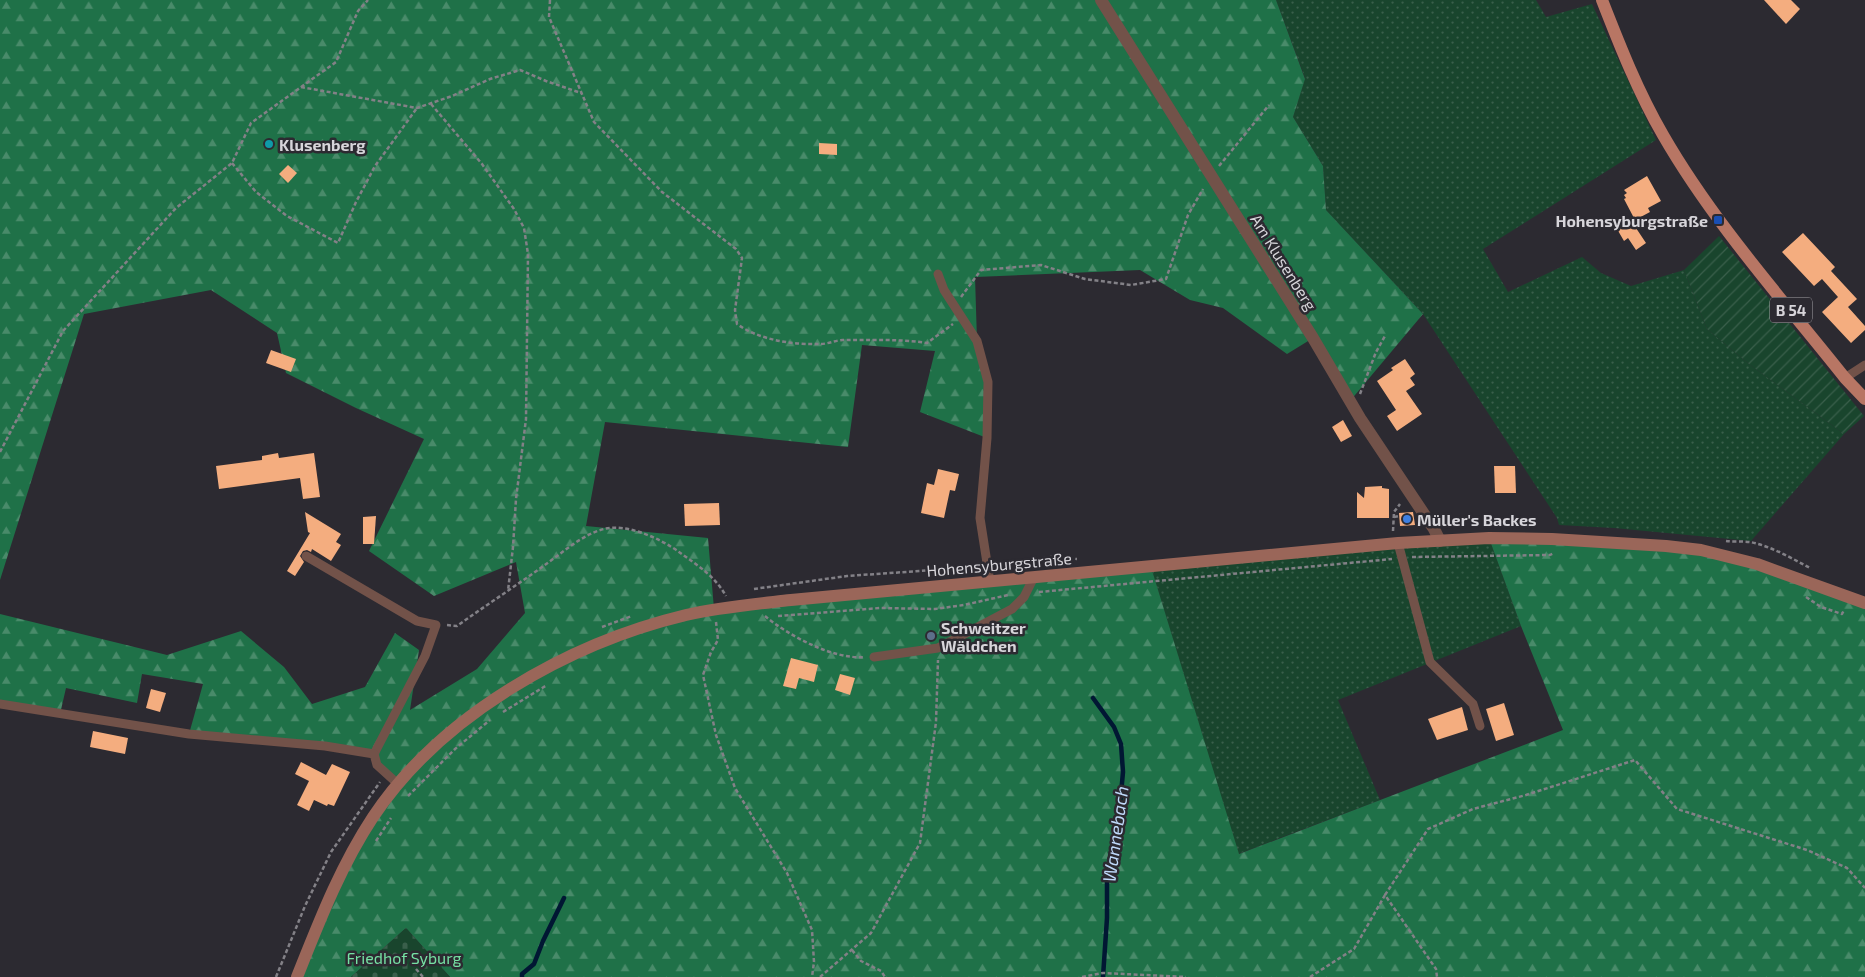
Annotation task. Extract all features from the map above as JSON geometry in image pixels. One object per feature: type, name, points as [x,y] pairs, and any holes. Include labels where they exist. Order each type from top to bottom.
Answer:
[{"type":"main road","name":"B 54","points":[[1602,0],[1624,59],[1663,135],[1718,220],[1845,378],[1865,399]]},
{"type":"main road","name":"Hohensyburgstraße","points":[[296,977],[325,906],[373,818],[398,784],[430,751],[466,721],[514,687],[564,658],[656,623],[687,615],[751,604],[1394,544],[1488,538],[1666,546],[1701,550],[1757,564],[1865,602]]},
{"type":"street","name":"Am Klusenberg","points":[[1101,0],[1313,338],[1356,410],[1440,541]]},
{"type":"lane","points":[[938,274],[944,290],[977,341],[988,382],[987,438],[980,518],[990,582]]},
{"type":"lane","points":[[1845,378],[1865,365]]},
{"type":"lane","points":[[1394,544],[1402,558],[1430,662],[1473,704],[1480,726]]},
{"type":"lane","points":[[306,556],[417,621],[436,624],[426,656],[374,754],[377,765],[398,784]]},
{"type":"lane","points":[[874,657],[938,648],[1012,609],[1027,593],[1034,577]]},
{"type":"lane","points":[[0,704],[190,734],[325,746],[374,754]]},
{"type":"path","points":[[0,452],[62,331],[176,208],[232,163],[251,123],[336,62],[358,11],[368,0]]},
{"type":"path","points":[[550,0],[549,17],[594,122],[662,192],[736,249],[742,258],[734,310],[737,324],[748,332],[775,340],[821,344],[840,340],[909,340],[927,343],[943,333],[962,317]]},
{"type":"path","points":[[301,87],[418,108],[490,78],[520,70],[581,93]]},
{"type":"path","points":[[431,104],[482,164],[514,209],[524,228],[528,254],[526,420],[516,499],[514,547],[508,591]]},
{"type":"path","points":[[955,307],[965,290],[981,270],[1002,267],[1041,265],[1085,279],[1131,285],[1166,279],[1188,215],[1211,177],[1269,105]]},
{"type":"path","points":[[232,163],[256,192],[287,216],[338,243],[356,202],[375,166],[418,108]]},
{"type":"path","points":[[1356,410],[1367,373],[1385,336]]},
{"type":"path","points":[[1394,544],[1394,512],[1409,493]]},
{"type":"path","points":[[1394,516],[1399,516]]},
{"type":"path","points":[[436,624],[456,626],[581,540],[604,529],[618,527],[642,533],[667,543],[700,566],[719,583],[733,606]]},
{"type":"path","points":[[758,618],[880,608],[935,609],[1027,593],[1402,558],[1453,555],[1550,555],[1556,552]]},
{"type":"path","points":[[1800,594],[1842,614]]},
{"type":"path","points":[[751,604],[779,628],[828,652],[857,658],[874,657]]},
{"type":"path","points":[[707,625],[725,622]]},
{"type":"path","points":[[716,623],[718,640],[711,652],[703,675],[716,735],[735,788],[787,873],[812,930],[814,962],[812,977]]},
{"type":"path","points":[[820,977],[871,932],[920,843],[936,722],[938,648]]},
{"type":"path","points":[[499,714],[552,682]]},
{"type":"path","points":[[402,802],[455,749],[491,719]]},
{"type":"path","points":[[1310,977],[1354,949],[1385,895],[1428,829],[1473,809],[1526,795],[1635,760],[1677,809],[1807,850],[1847,868],[1865,888]]},
{"type":"path","points":[[373,845],[392,816]]},
{"type":"path","points":[[1385,895],[1436,969],[1437,977]]},
{"type":"path","points":[[852,950],[861,961],[881,971],[885,977]]},
{"type":"path","points":[[416,969],[423,977]]},
{"type":"path","points":[[1082,977],[1103,973],[1186,977]]},
{"type":"green space","points":[[0,0],[1276,0],[1305,79],[1293,117],[1323,166],[1326,210],[1423,314],[1350,401],[1313,338],[1287,354],[1223,308],[1190,300],[1140,270],[975,277],[977,341],[988,382],[987,438],[920,412],[935,351],[862,345],[848,447],[605,422],[586,526],[708,538],[714,609],[1151,567],[1239,854],[1563,730],[1521,626],[1489,538],[1701,550],[1865,603],[1865,977],[450,977],[406,928],[351,977],[297,977],[325,906],[398,784],[386,774],[374,754],[189,734],[203,684],[142,674],[137,703],[66,688],[60,714],[0,704],[0,614],[167,655],[241,631],[284,667],[312,704],[365,687],[395,633],[419,650],[410,710],[477,669],[525,613],[516,562],[434,596],[369,551],[424,439],[286,373],[277,333],[211,290],[84,314],[0,580]]},
{"type":"green space","points":[[1276,0],[1536,0],[1546,17],[1592,4],[1656,140],[1483,249],[1508,292],[1582,257],[1601,273],[1631,286],[1684,270],[1707,329],[1749,364],[1844,434],[1751,541],[1614,528],[1559,525],[1557,518],[1423,314],[1326,210],[1323,166],[1293,117],[1305,78]]},
{"type":"green space","points":[[1719,236],[1864,416],[1844,434],[1749,364],[1707,329],[1684,270]]},
{"type":"green space","points":[[1489,538],[1521,626],[1338,700],[1380,800],[1238,854],[1151,567]]},
{"type":"green space","name":"Friedhof Syburg","points":[[406,928],[450,977],[351,977]]},
{"type":"building","points":[[1764,0],[1791,0],[1800,9],[1786,24]]},
{"type":"building","points":[[819,143],[837,144],[837,155],[819,154]]},
{"type":"building","points":[[288,165],[297,173],[288,183],[279,174]]},
{"type":"building","points":[[1647,176],[1661,201],[1648,208],[1650,212],[1635,220],[1624,199],[1626,198],[1624,195],[1627,193],[1624,190]]},
{"type":"building","points":[[1632,222],[1646,243],[1636,250],[1628,238],[1624,241],[1617,229]]},
{"type":"building","points":[[1803,233],[1835,267],[1831,271],[1857,299],[1848,307],[1865,326],[1865,330],[1851,343],[1822,312],[1838,297],[1822,279],[1814,286],[1782,252]]},
{"type":"building","points":[[271,350],[296,359],[291,372],[266,363]]},
{"type":"building","points":[[1405,359],[1415,374],[1410,378],[1415,385],[1406,391],[1422,414],[1397,431],[1387,416],[1396,410],[1377,381],[1393,370],[1391,368]]},
{"type":"building","points":[[1343,420],[1352,436],[1341,442],[1332,427]]},
{"type":"building","points":[[278,453],[279,458],[314,453],[320,497],[303,499],[300,478],[219,489],[216,466],[262,460],[262,456]]},
{"type":"building","points":[[1494,466],[1515,466],[1516,493],[1495,493]]},
{"type":"building","points":[[938,469],[959,474],[955,491],[950,490],[944,518],[921,513],[927,483],[934,485]]},
{"type":"building","points":[[1382,486],[1382,488],[1389,489],[1389,518],[1357,518],[1357,492],[1364,498],[1365,487]]},
{"type":"building","points":[[719,503],[720,525],[685,526],[684,504]]},
{"type":"building","points":[[305,512],[341,534],[336,542],[341,545],[331,561],[312,549],[311,552],[303,551],[300,556],[304,562],[295,576],[287,571],[310,533],[308,532]]},
{"type":"building","points":[[1413,512],[1415,525],[1400,526],[1399,513]]},
{"type":"building","points":[[376,516],[374,544],[363,544],[363,517]]},
{"type":"building","points":[[791,658],[818,665],[814,682],[799,678],[796,689],[783,686]]},
{"type":"building","points":[[840,674],[855,678],[850,695],[835,690]]},
{"type":"building","points":[[151,689],[166,693],[160,712],[146,708]]},
{"type":"building","points":[[1504,703],[1514,735],[1496,741],[1486,709]]},
{"type":"building","points":[[1462,707],[1468,730],[1437,740],[1428,719]]},
{"type":"building","points":[[93,731],[128,738],[125,754],[90,747]]},
{"type":"building","points":[[301,762],[326,775],[332,764],[350,772],[334,806],[328,804],[327,806],[314,800],[309,811],[297,805],[309,781],[295,774]]},
{"type":"waterway","name":"Wannebach","points":[[1093,698],[1114,727],[1121,744],[1123,772],[1120,805],[1107,874],[1107,918],[1103,977]]},
{"type":"waterway","points":[[522,977],[522,974],[534,964],[564,898]]},
{"type":"place","name":"Klusenberg","points":[[269,144]]},
{"type":"place","name":"Hohensyburgstraße","points":[[1718,220]]},
{"type":"place","name":"Müller's Backes","points":[[1407,519]]},
{"type":"place","name":"Schweitzer Wäldchen","points":[[931,636]]}]
